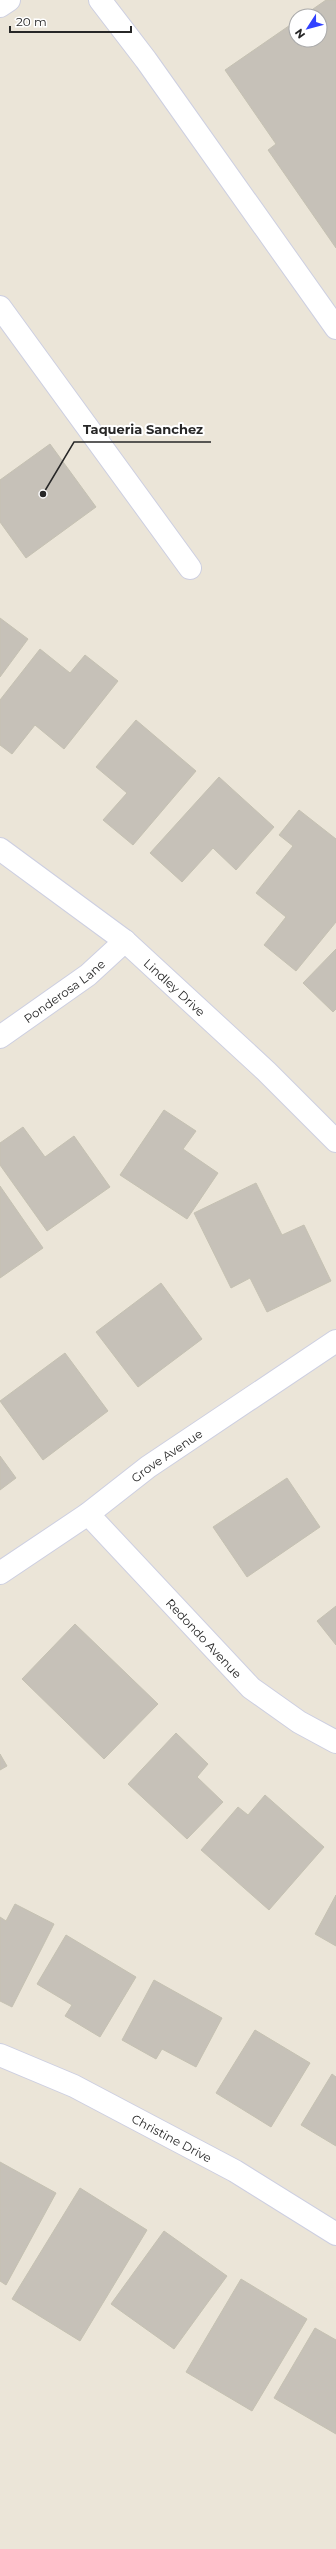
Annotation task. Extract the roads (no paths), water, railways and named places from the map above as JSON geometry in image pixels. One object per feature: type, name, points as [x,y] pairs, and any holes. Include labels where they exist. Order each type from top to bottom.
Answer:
[{"type":"street","points":[[0,6],[9,0]]},
{"type":"street","points":[[100,0],[146,60],[336,328]]},
{"type":"street","points":[[0,307],[190,568]]},
{"type":"street","name":"Lindley Drive","points":[[0,849],[125,942],[266,1071],[336,1141]]},
{"type":"street","name":"Ponderosa Lane","points":[[0,1038],[88,975],[125,942]]},
{"type":"street","name":"Grove Avenue","points":[[0,1573],[88,1514],[148,1467],[336,1341]]},
{"type":"street","name":"Redondo Avenue","points":[[88,1514],[251,1688],[299,1722],[336,1742]]},
{"type":"street","name":"Christine Drive","points":[[0,2055],[74,2086],[236,2171],[336,2234]]},
{"type":"place","name":"Taqueria Sanchez","points":[[43,494]]}]
